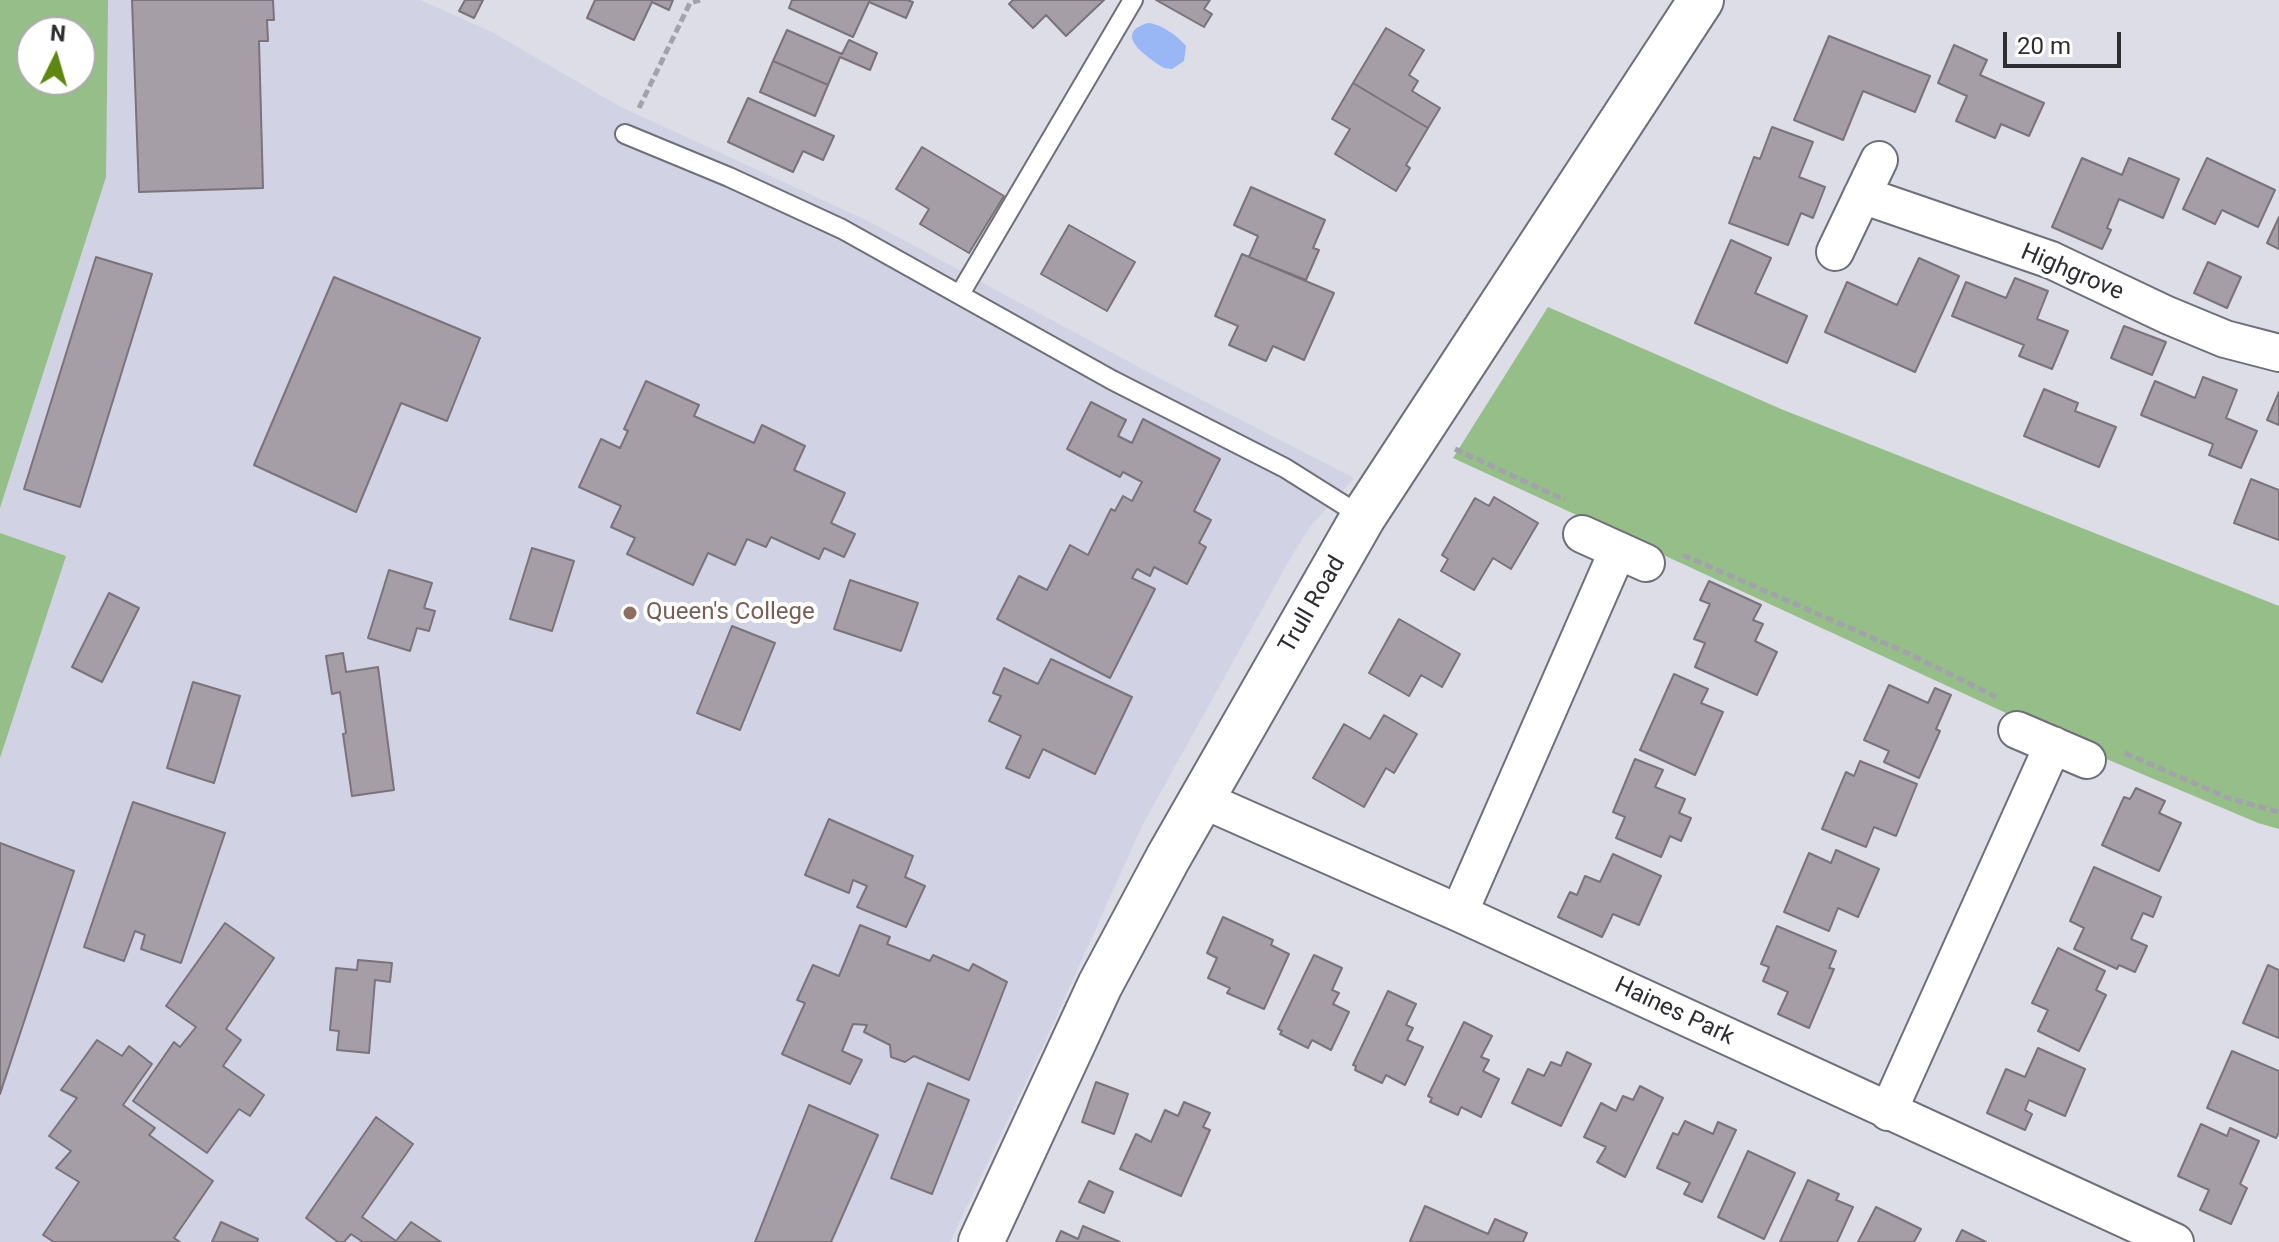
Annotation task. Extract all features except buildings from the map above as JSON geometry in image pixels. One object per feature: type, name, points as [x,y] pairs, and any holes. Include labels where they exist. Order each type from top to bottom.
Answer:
[{"type":"street","name":"Trull Road","points":[[981,1242],[1100,985],[1201,799],[1363,517],[1701,0]]},
{"type":"street","points":[[1835,252],[1879,160]]},
{"type":"street","name":"Highgrove","points":[[1862,195],[2051,260],[2225,339],[2279,353]]},
{"type":"street","points":[[1459,913],[1647,555],[1576,518]]},
{"type":"street","points":[[2017,730],[2053,745],[2102,755]]},
{"type":"street","points":[[1888,1112],[2053,745]]},
{"type":"street","name":"Haines Park","points":[[1201,799],[1459,913],[2175,1242]]},
{"type":"lane","points":[[960,294],[1133,0]]},
{"type":"lane","points":[[625,134],[842,229],[1112,380],[1285,468],[1363,517]]},
{"type":"path","points":[[625,134],[690,3],[700,0]]},
{"type":"path","points":[[1416,435],[1472,455],[1576,518]]},
{"type":"path","points":[[1647,555],[1907,653],[2000,699]]},
{"type":"path","points":[[2102,755],[2279,812]]},
{"type":"shaded area","name":"Queen's College","points":[[0,0],[420,0],[492,32],[619,106],[870,222],[1159,378],[1354,478],[1310,527],[1291,557],[1142,826],[950,1242],[0,1242]]},
{"type":"green space","points":[[0,0],[108,0],[106,177],[0,508]]},
{"type":"green space","points":[[1548,307],[1781,409],[2279,606],[2279,829],[2097,755],[1453,458]]},
{"type":"green space","points":[[0,533],[66,556],[0,758]]},
{"type":"water","points":[[1148,23],[1164,28],[1183,42],[1186,46],[1184,61],[1172,69],[1164,68],[1136,46],[1132,33]]},
{"type":"place","name":"Queen's College","points":[[630,613]]}]
